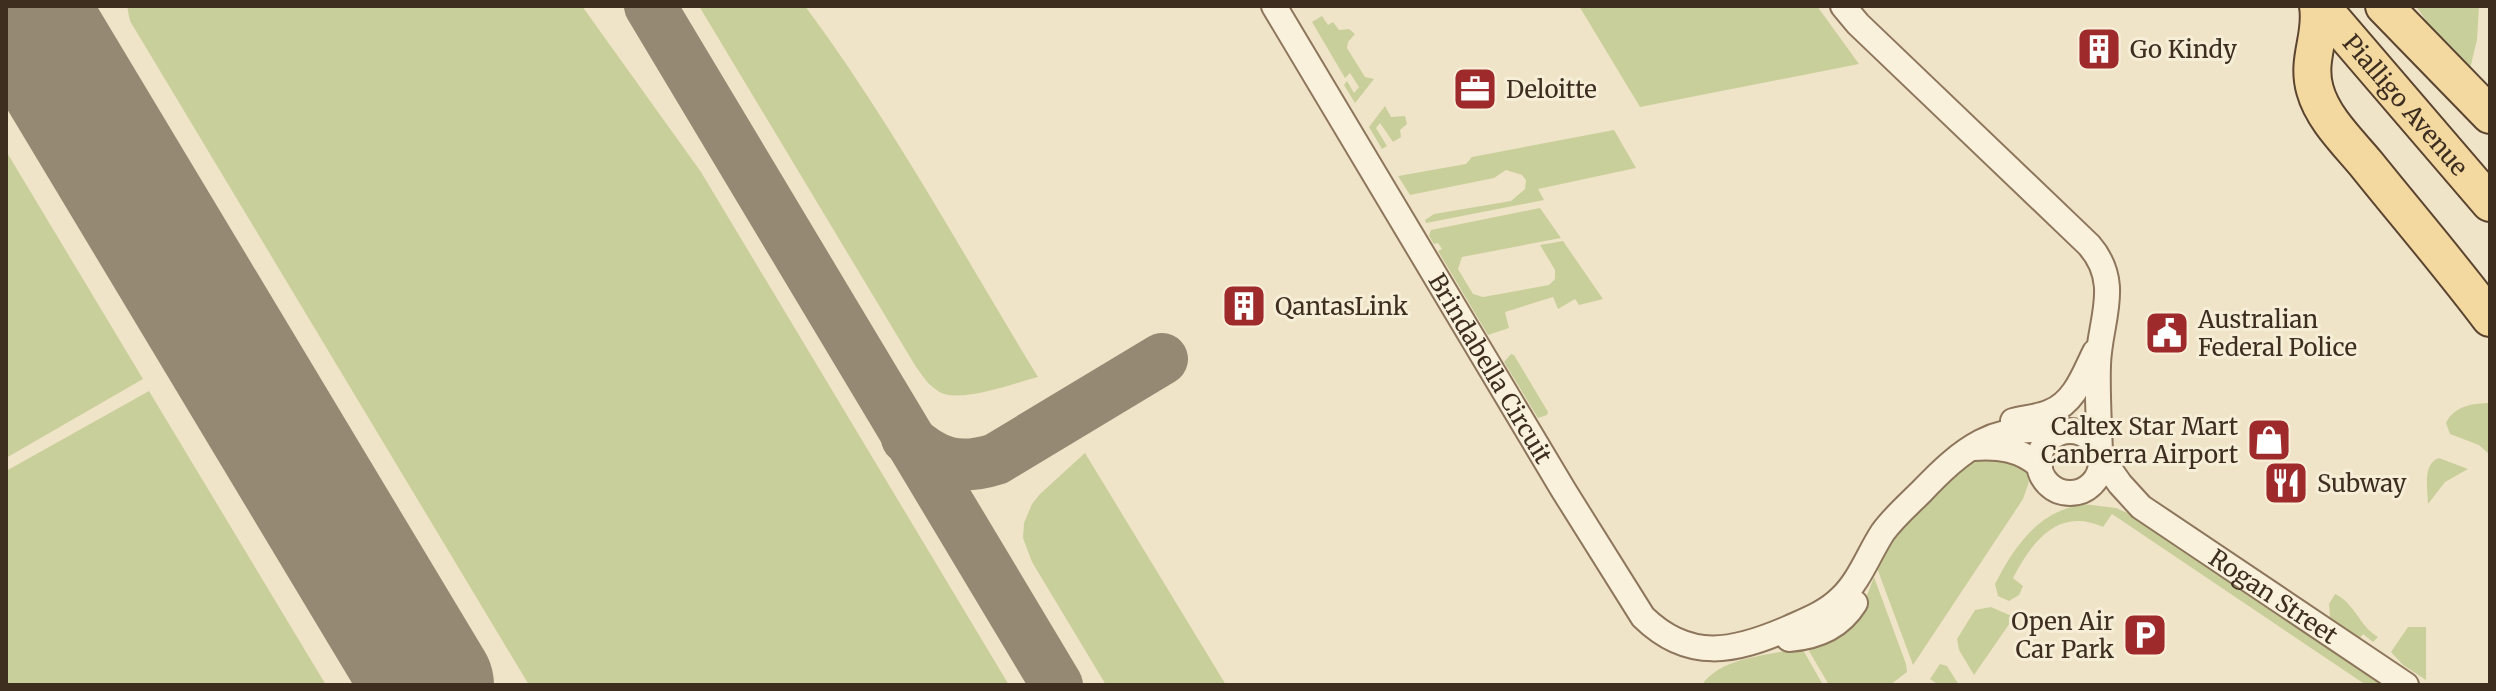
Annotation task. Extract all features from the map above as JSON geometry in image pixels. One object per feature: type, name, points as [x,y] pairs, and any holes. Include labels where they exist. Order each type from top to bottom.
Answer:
[{"type":"main road","name":"Pialligo Avenue","points":[[2319,6],[2490,203]]},
{"type":"main road","points":[[2319,6],[2319,25],[2311,62],[2319,102],[2342,135],[2490,318]]},
{"type":"main road","name":"Pialligo Avenue","points":[[2353,6],[2490,165]]},
{"type":"main road","points":[[2384,6],[2490,115]]},
{"type":"street","name":"Brindabella Circuit","points":[[1274,6],[1643,617],[1659,633],[1704,649],[1807,637],[1826,630],[1850,611],[1860,594],[1870,555],[1887,527],[1943,468],[1967,449],[1999,433],[2031,430],[2060,433]]},
{"type":"street","points":[[1843,6],[1858,24],[2096,253],[2105,270],[2108,285],[2100,350],[2099,472],[2086,488],[2067,492],[2053,487],[2043,476],[2040,466],[2043,447],[2072,424],[2081,411],[2100,350]]},
{"type":"street","points":[[1967,449],[2005,424],[2049,413],[2063,404],[2076,390],[2100,350]]},
{"type":"street","points":[[2060,433],[2074,431],[2085,434],[2094,442],[2100,455]]},
{"type":"street","points":[[1967,449],[1993,447],[2010,450],[2040,466]]},
{"type":"street","name":"Rogan Street","points":[[2100,455],[2141,507],[2406,685]]},
{"type":"street","name":"Rogan Street","points":[[2077,492],[2141,507]]},
{"type":"green space","points":[[127,6],[582,6],[701,172],[1009,685],[529,685],[130,21]]},
{"type":"green space","points":[[699,6],[805,6],[897,142],[1038,377],[986,392],[959,396],[947,395],[928,383]]},
{"type":"green space","points":[[1579,6],[1817,6],[1859,64],[1640,107]]},
{"type":"green space","points":[[2416,6],[2479,6],[2477,40],[2469,73],[2444,47]]},
{"type":"green space","points":[[1322,16],[1328,25],[1333,22],[1339,30],[1349,29],[1355,34],[1347,48],[1365,77],[1374,79],[1355,103],[1344,85],[1347,81],[1354,93],[1359,87],[1350,73],[1345,78],[1312,22]]},
{"type":"green space","points":[[1385,106],[1391,117],[1405,116],[1407,124],[1400,130],[1401,137],[1393,142],[1380,123],[1376,128],[1387,146],[1382,149],[1369,127]]},
{"type":"green space","points":[[1614,130],[1636,168],[1538,189],[1544,200],[1426,223],[1425,220],[1434,214],[1511,201],[1525,189],[1526,180],[1522,175],[1506,170],[1494,178],[1410,195],[1398,176],[1466,164],[1472,157]]},
{"type":"green space","points":[[6,151],[143,379],[6,458]]},
{"type":"green space","points":[[1540,208],[1561,238],[1462,257],[1458,269],[1473,294],[1483,297],[1549,285],[1555,279],[1555,270],[1540,245],[1563,241],[1603,299],[1579,305],[1575,299],[1558,309],[1553,297],[1505,312],[1509,328],[1488,335],[1438,251],[1442,249],[1429,236],[1431,230]]},
{"type":"green space","points":[[1511,354],[1547,415],[1538,418],[1504,362]]},
{"type":"green space","points":[[149,391],[326,685],[6,685],[6,471]]},
{"type":"green space","points":[[2490,403],[2490,455],[2479,445],[2450,434],[2446,423],[2459,409]]},
{"type":"green space","points":[[1085,453],[1226,685],[1106,685],[1032,562],[1023,538],[1024,523],[1032,504]]},
{"type":"green space","points":[[1984,458],[2016,461],[2028,472],[2029,482],[2023,499],[1913,665],[1877,568],[1895,539],[1923,505],[1955,475]]},
{"type":"green space","points":[[2439,458],[2468,469],[2445,482],[2428,504],[2428,471]]},
{"type":"green space","points":[[2083,504],[2116,508],[2134,516],[2385,685],[2366,685],[2112,514],[2103,527],[2072,521],[2048,532],[2028,552],[2013,578],[2023,586],[2019,595],[2009,601],[1998,596],[1995,584],[2030,532],[2053,514]]},
{"type":"green space","points":[[1874,577],[1907,672],[1890,685],[1829,685],[1809,651],[1810,646],[1864,603]]},
{"type":"green space","points":[[2335,594],[2378,637],[2373,642],[2363,634],[2360,638],[2330,618],[2329,604]]},
{"type":"green space","points":[[1991,607],[2014,617],[1974,675],[1959,650],[1957,639],[1975,610]]},
{"type":"green space","points":[[2408,627],[2426,627],[2426,680],[2403,665],[2391,652]]},
{"type":"green space","points":[[1802,648],[1823,685],[1702,685],[1721,668],[1733,663]]},
{"type":"green space","points":[[1940,664],[1947,666],[1959,685],[1939,685],[1930,679]]},
{"type":"taxiway","points":[[56,6],[58,48],[70,88]]},
{"type":"taxiway","points":[[650,6],[1057,685]]},
{"type":"taxiway","points":[[907,438],[928,454],[948,463],[970,464],[996,459],[1162,359]]},
{"type":"runway","points":[[21,6],[429,685]]},
{"type":"place","name":"Go Kindy","points":[[2099,49]]},
{"type":"place","name":"Deloitte","points":[[1475,89]]},
{"type":"place","name":"QantasLink","points":[[1244,306]]},
{"type":"place","name":"Australian Federal Police","points":[[2167,333]]},
{"type":"place","name":"Caltex Star Mart Canberra Airport","points":[[2269,440]]},
{"type":"place","name":"Subway","points":[[2286,483]]},
{"type":"place","name":"Open Air Car Park","points":[[2145,635]]}]
